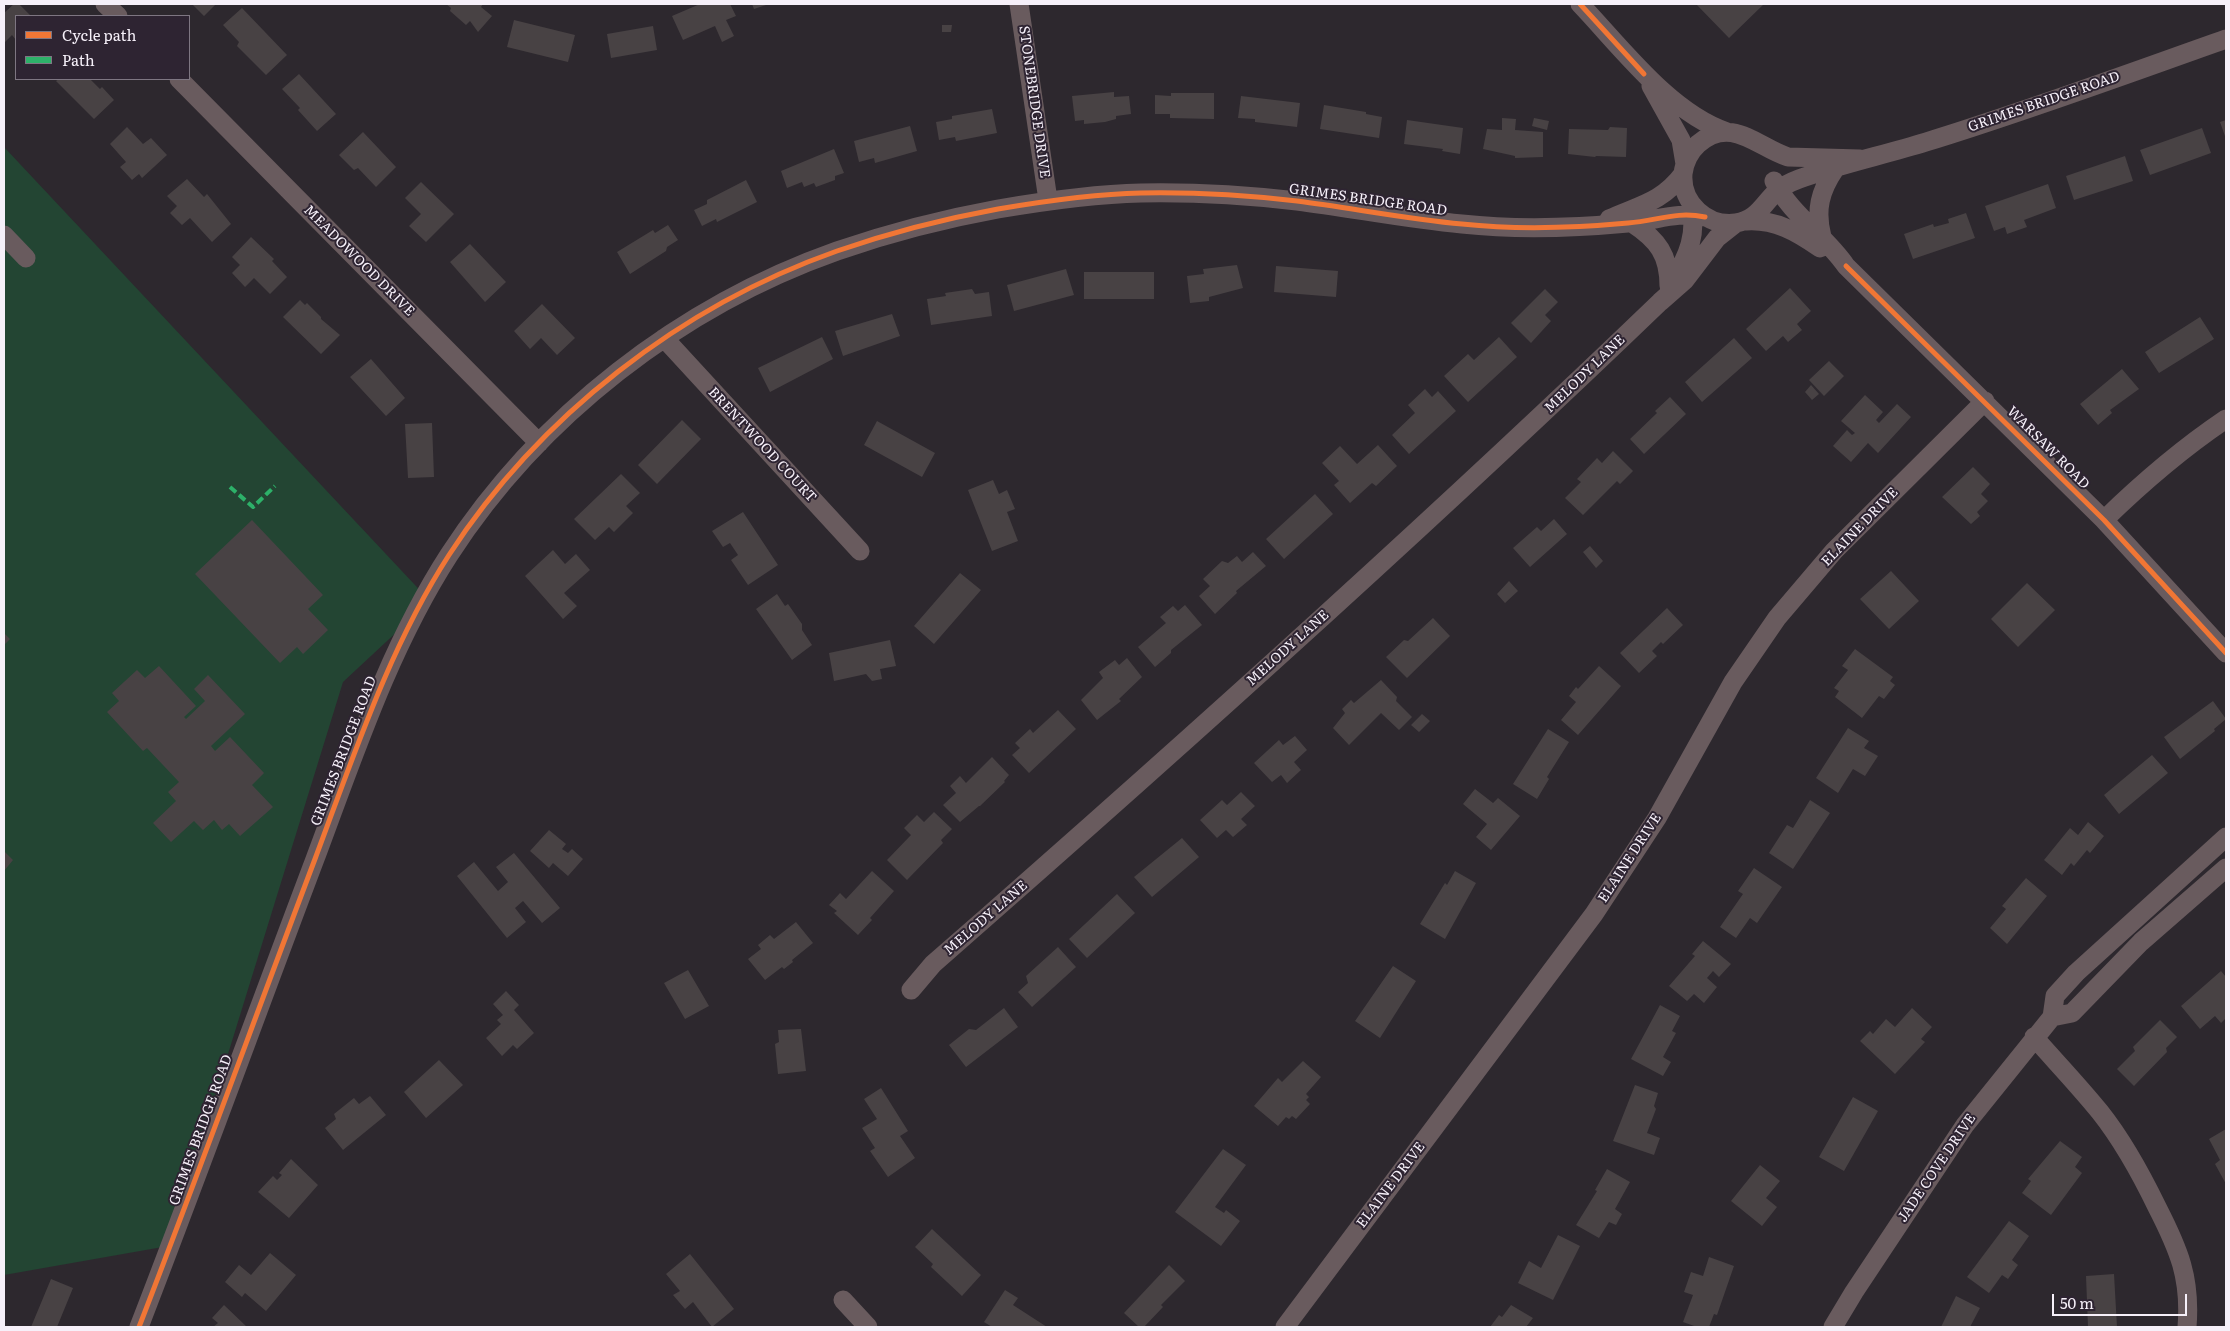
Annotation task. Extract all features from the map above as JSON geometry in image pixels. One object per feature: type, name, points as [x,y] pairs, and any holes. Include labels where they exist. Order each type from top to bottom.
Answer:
[{"type":"street","points":[[105,4],[117,15]]},
{"type":"street","name":"STONEBRIDGE DRIVE","points":[[1019,4],[1048,200]]},
{"type":"street","points":[[1580,4],[1644,74],[1691,115],[1727,132]]},
{"type":"street","name":"GRIMES BRIDGE ROAD","points":[[139,1327],[200,1169],[224,1097],[383,679],[416,610],[450,553],[488,500],[539,443],[598,388],[664,338],[704,313],[759,285],[835,252],[940,220],[1048,200],[1139,193],[1228,195],[1292,201],[1463,224],[1534,228],[1632,223],[1696,211],[1715,222],[1741,222],[1760,211],[1774,190],[1799,179],[1835,169],[1860,159],[1925,142],[2038,105],[2226,39]]},
{"type":"street","points":[[1644,74],[1681,140],[1686,194],[1696,211]]},
{"type":"street","name":"MEADOWOOD DRIVE","points":[[180,80],[539,443]]},
{"type":"street","name":"GRIMES BRIDGE ROAD","points":[[1597,224],[1651,203],[1669,190],[1684,169],[1690,154],[1706,138],[1727,132],[1743,135],[1777,154],[1793,158],[1860,159]]},
{"type":"street","points":[[1758,142],[1766,151],[1771,161],[1774,190]]},
{"type":"street","points":[[1822,237],[1818,219],[1819,201],[1826,182],[1835,169]]},
{"type":"street","name":"WARSAW ROAD","points":[[1774,190],[1836,251],[1846,266]]},
{"type":"street","name":"MELODY LANE","points":[[1664,294],[1689,251],[1696,211]]},
{"type":"street","name":"WARSAW ROAD","points":[[1741,222],[1769,222],[1796,232],[1846,266],[2104,520],[2226,653]]},
{"type":"street","name":"MELODY LANE","points":[[911,990],[933,964],[1108,811],[1519,438],[1664,294],[1685,280],[1718,238],[1741,222]]},
{"type":"street","points":[[1632,223],[1649,235],[1660,248],[1667,264],[1664,294]]},
{"type":"street","points":[[4,236],[26,258]]},
{"type":"street","name":"BRENTWOOD COURT","points":[[664,338],[860,551]]},
{"type":"street","name":"ELAINE DRIVE","points":[[1285,1327],[1594,914],[1657,818],[1733,682],[1777,618],[1834,551],[1985,401]]},
{"type":"street","points":[[2104,520],[2147,477],[2192,442],[2226,419]]},
{"type":"street","name":"JADE COVE DRIVE","points":[[1833,1327],[1854,1292],[1965,1125],[2052,1017],[2055,996],[2076,972],[2226,837]]},
{"type":"street","points":[[2052,1017],[2072,1013],[2127,956],[2226,868]]},
{"type":"street","points":[[2168,889],[2183,906]]},
{"type":"street","points":[[2112,940],[2127,956]]},
{"type":"street","points":[[2034,1037],[2100,1112],[2139,1170],[2178,1248],[2186,1279],[2189,1311],[2187,1327]]},
{"type":"street","points":[[843,1300],[868,1327]]},
{"type":"green space","points":[[4,147],[430,601],[343,682],[194,1164],[174,1245],[4,1275]]},
{"type":"building","points":[[14,4],[19,4],[30,15],[15,15],[15,39],[12,35],[5,42],[4,13]]},
{"type":"building","points":[[192,4],[216,4],[204,16]]},
{"type":"building","points":[[446,4],[483,4],[481,7],[492,16],[478,32],[470,21],[466,25],[450,11],[451,8]]},
{"type":"building","points":[[700,4],[730,4],[736,16],[726,20],[734,36],[722,42],[715,26],[683,40],[672,16]]},
{"type":"building","points":[[752,4],[769,4],[754,9]]},
{"type":"building","points":[[1696,4],[1764,4],[1729,38]]},
{"type":"building","points":[[242,8],[287,55],[266,75],[237,46],[239,42],[223,25]]},
{"type":"building","points":[[514,20],[575,35],[568,62],[507,47]]},
{"type":"building","points":[[942,25],[952,25],[951,32],[942,32]]},
{"type":"building","points":[[653,26],[657,50],[611,58],[607,34]]},
{"type":"building","points":[[299,74],[336,114],[317,131],[298,110],[300,108],[282,89]]},
{"type":"building","points":[[91,80],[100,89],[102,87],[114,100],[94,119],[56,81]]},
{"type":"building","points":[[1114,92],[1114,97],[1129,96],[1131,114],[1116,116],[1116,119],[1105,122],[1084,124],[1084,120],[1075,121],[1072,96]]},
{"type":"building","points":[[1171,93],[1214,93],[1214,119],[1170,118],[1170,114],[1155,114],[1155,95],[1171,96]]},
{"type":"building","points":[[1241,96],[1300,103],[1297,127],[1255,122],[1255,119],[1238,118]]},
{"type":"building","points":[[1324,105],[1366,112],[1366,114],[1382,117],[1379,138],[1320,129]]},
{"type":"building","points":[[992,109],[997,133],[956,141],[955,137],[939,140],[936,122],[952,119],[952,116]]},
{"type":"building","points":[[1502,118],[1516,119],[1515,130],[1543,132],[1543,157],[1515,158],[1515,156],[1483,149],[1487,129],[1502,130]]},
{"type":"building","points":[[1534,118],[1549,121],[1547,130],[1532,126]]},
{"type":"building","points":[[1407,120],[1463,128],[1460,154],[1442,151],[1443,149],[1404,144]]},
{"type":"building","points":[[2226,120],[2226,139],[2220,122]]},
{"type":"building","points":[[910,126],[917,151],[875,163],[874,158],[859,162],[854,141]]},
{"type":"building","points":[[127,127],[143,144],[151,138],[167,155],[142,178],[139,174],[132,180],[120,167],[126,162],[110,144]]},
{"type":"building","points":[[1610,127],[1627,128],[1626,157],[1595,157],[1568,154],[1569,129],[1608,130]]},
{"type":"building","points":[[2202,128],[2211,153],[2150,175],[2140,150]]},
{"type":"building","points":[[363,132],[396,167],[376,187],[358,168],[354,170],[339,155]]},
{"type":"building","points":[[834,149],[844,173],[835,176],[835,180],[816,187],[814,183],[804,187],[802,182],[787,188],[781,171]]},
{"type":"building","points":[[2125,156],[2133,181],[2074,200],[2066,176]]},
{"type":"building","points":[[187,179],[204,197],[207,194],[231,224],[212,242],[190,218],[182,225],[170,213],[177,206],[167,196]]},
{"type":"building","points":[[746,180],[757,202],[717,222],[716,219],[702,226],[694,210],[707,204],[707,200]]},
{"type":"building","points":[[421,182],[454,214],[426,242],[409,226],[421,214],[405,198]]},
{"type":"building","points":[[2048,184],[2056,208],[2024,220],[2027,227],[2007,234],[2005,227],[1994,231],[1985,206]]},
{"type":"building","points":[[1966,213],[1975,238],[1913,259],[1904,234],[1933,224],[1934,227],[1949,223],[1948,219]]},
{"type":"building","points":[[668,225],[678,240],[667,247],[666,251],[630,274],[617,252],[653,230],[655,233]]},
{"type":"building","points":[[251,237],[274,259],[272,261],[287,277],[270,294],[254,278],[245,287],[232,273],[240,265],[232,257]]},
{"type":"building","points":[[470,244],[506,282],[485,302],[450,262]]},
{"type":"building","points":[[1237,265],[1243,288],[1209,297],[1209,301],[1190,303],[1187,276],[1204,274],[1203,269]]},
{"type":"building","points":[[1276,266],[1338,271],[1336,297],[1274,292]]},
{"type":"building","points":[[1066,269],[1074,295],[1014,311],[1007,285]]},
{"type":"building","points":[[1084,272],[1154,272],[1154,299],[1084,299]]},
{"type":"building","points":[[1790,288],[1811,311],[1797,324],[1802,330],[1788,342],[1783,336],[1766,351],[1746,329]]},
{"type":"building","points":[[972,289],[975,294],[989,292],[992,316],[931,325],[927,299],[946,296],[945,293]]},
{"type":"building","points":[[1545,289],[1558,302],[1545,315],[1551,321],[1531,343],[1511,323]]},
{"type":"building","points":[[300,300],[305,305],[307,303],[321,319],[340,335],[321,354],[283,317]]},
{"type":"building","points":[[542,304],[575,338],[557,355],[541,338],[530,349],[514,331]]},
{"type":"building","points":[[892,314],[900,336],[843,356],[835,331]]},
{"type":"building","points":[[2200,317],[2214,339],[2159,373],[2145,352]]},
{"type":"building","points":[[822,337],[833,359],[770,392],[758,368]]},
{"type":"building","points":[[1499,337],[1517,357],[1468,402],[1444,376],[1468,354],[1474,360]]},
{"type":"building","points":[[1734,338],[1752,358],[1702,402],[1685,382]]},
{"type":"building","points":[[371,359],[405,398],[386,416],[350,377]]},
{"type":"building","points":[[1829,361],[1844,376],[1824,396],[1809,380]]},
{"type":"building","points":[[2122,369],[2139,389],[2110,410],[2112,413],[2098,425],[2080,404]]},
{"type":"building","points":[[1811,385],[1819,394],[1812,400],[1805,392]]},
{"type":"building","points":[[1425,389],[1432,397],[1438,391],[1456,411],[1409,454],[1392,435],[1415,413],[1408,405]]},
{"type":"building","points":[[1865,395],[1883,412],[1876,420],[1879,423],[1897,404],[1911,417],[1878,453],[1868,443],[1851,462],[1833,446],[1847,430],[1852,435],[1855,433],[1841,421]]},
{"type":"building","points":[[1670,397],[1686,414],[1644,454],[1630,439],[1657,413],[1655,411]]},
{"type":"building","points":[[682,420],[701,439],[657,484],[638,465]]},
{"type":"building","points":[[877,421],[935,453],[922,477],[864,445]]},
{"type":"building","points":[[432,423],[434,477],[408,478],[405,424]]},
{"type":"building","points":[[1378,445],[1397,466],[1376,486],[1372,483],[1350,503],[1334,485],[1339,481],[1322,463],[1340,446],[1357,464]]},
{"type":"building","points":[[1613,451],[1633,471],[1620,484],[1617,481],[1583,515],[1565,498],[1581,482],[1577,479],[1597,458],[1602,463]]},
{"type":"building","points":[[1973,467],[1990,484],[1981,494],[1988,501],[1977,512],[1980,516],[1971,524],[1942,497]]},
{"type":"building","points":[[621,474],[640,493],[626,506],[633,513],[614,532],[609,527],[595,540],[574,519]]},
{"type":"building","points":[[993,480],[999,494],[1007,490],[1015,509],[1007,512],[1018,541],[992,551],[968,490]]},
{"type":"building","points":[[1315,494],[1333,514],[1284,559],[1266,539]]},
{"type":"building","points":[[743,512],[778,565],[748,585],[731,560],[738,555],[730,543],[723,547],[712,531]]},
{"type":"building","points":[[1554,519],[1567,534],[1530,567],[1513,548],[1537,527],[1541,531]]},
{"type":"building","points":[[252,520],[323,595],[308,609],[328,630],[303,654],[297,647],[280,663],[195,574]]},
{"type":"building","points":[[1590,546],[1603,561],[1596,568],[1583,552]]},
{"type":"building","points":[[553,550],[565,564],[576,554],[590,570],[564,593],[577,606],[563,619],[525,576]]},
{"type":"building","points":[[1253,552],[1266,566],[1236,591],[1237,593],[1215,614],[1199,596],[1210,586],[1203,579],[1222,561],[1228,563],[1237,556],[1242,562]]},
{"type":"building","points":[[1891,571],[1919,601],[1889,629],[1860,599]]},
{"type":"building","points":[[960,573],[981,590],[934,644],[914,626]]},
{"type":"building","points":[[1509,581],[1518,591],[1505,603],[1497,594]]},
{"type":"building","points":[[2027,583],[2055,610],[2018,647],[1991,619]]},
{"type":"building","points":[[777,594],[785,606],[788,604],[802,624],[802,630],[812,645],[792,660],[756,609]]},
{"type":"building","points":[[1185,605],[1202,625],[1171,650],[1171,653],[1155,667],[1138,647],[1166,623],[1160,617],[1173,606],[1178,611]]},
{"type":"building","points":[[1667,608],[1683,625],[1663,644],[1661,642],[1652,651],[1657,656],[1639,673],[1620,653]]},
{"type":"building","points":[[1433,618],[1450,636],[1407,678],[1386,657],[1404,640],[1408,641]]},
{"type":"building","points":[[4,633],[10,639],[4,645]]},
{"type":"building","points":[[890,640],[896,666],[880,669],[882,679],[872,681],[866,674],[834,681],[829,653]]},
{"type":"building","points":[[1855,649],[1893,677],[1890,681],[1895,685],[1884,699],[1879,696],[1862,718],[1835,697],[1839,691],[1834,688],[1848,670],[1842,666]]},
{"type":"building","points":[[1127,658],[1142,677],[1119,699],[1121,701],[1097,720],[1081,700],[1103,678],[1099,672],[1115,660],[1119,665]]},
{"type":"building","points":[[159,666],[196,706],[184,717],[186,719],[205,701],[194,689],[208,675],[245,714],[211,746],[215,751],[230,737],[264,773],[252,785],[273,807],[240,836],[229,824],[222,830],[214,820],[203,830],[194,821],[171,842],[153,823],[176,801],[168,792],[179,782],[147,748],[143,751],[107,712],[119,701],[112,693],[137,670],[145,678]]},
{"type":"building","points":[[1599,666],[1621,686],[1578,735],[1561,720],[1576,702],[1569,696]]},
{"type":"building","points":[[1381,680],[1397,697],[1396,701],[1412,717],[1399,730],[1381,713],[1349,745],[1333,728],[1345,713],[1342,709],[1351,700],[1354,703]]},
{"type":"building","points":[[2213,701],[2226,719],[2214,729],[2215,731],[2180,759],[2164,737]]},
{"type":"building","points":[[1058,710],[1076,729],[1029,773],[1012,755],[1020,748],[1015,743],[1030,729],[1033,733]]},
{"type":"building","points":[[1422,714],[1430,721],[1419,732],[1411,725]]},
{"type":"building","points":[[1848,728],[1869,741],[1864,748],[1878,756],[1865,776],[1853,769],[1838,793],[1816,778]]},
{"type":"building","points":[[1548,729],[1569,742],[1547,777],[1549,779],[1537,799],[1513,784]]},
{"type":"building","points":[[1295,736],[1307,750],[1294,762],[1301,770],[1287,783],[1281,775],[1272,782],[1254,763],[1279,740],[1283,745]]},
{"type":"building","points":[[2152,755],[2168,773],[2119,814],[2104,795]]},
{"type":"building","points":[[992,757],[1009,775],[1005,782],[980,806],[960,822],[943,805],[956,793],[950,786],[960,776],[966,783]]},
{"type":"building","points":[[1475,789],[1493,803],[1498,798],[1520,816],[1491,850],[1476,837],[1487,824],[1463,804]]},
{"type":"building","points":[[1241,792],[1255,806],[1241,819],[1247,825],[1233,837],[1226,830],[1217,838],[1200,820],[1222,800],[1227,805]]},
{"type":"building","points":[[1810,800],[1830,813],[1793,869],[1769,853],[1787,825],[1793,828]]},
{"type":"building","points":[[934,812],[952,829],[941,840],[943,843],[907,880],[887,860],[911,835],[904,828],[917,815],[924,822]]},
{"type":"building","points":[[2088,822],[2104,836],[2090,853],[2087,850],[2074,866],[2071,863],[2062,875],[2044,860],[2070,828],[2078,835]]},
{"type":"building","points":[[549,830],[566,844],[562,849],[568,853],[572,849],[583,859],[568,876],[553,863],[549,868],[530,851]]},
{"type":"building","points":[[1182,838],[1199,857],[1152,897],[1134,877]]},
{"type":"building","points":[[4,851],[13,860],[4,871]]},
{"type":"building","points":[[514,853],[560,908],[542,923],[523,901],[515,908],[526,922],[507,938],[457,876],[474,862],[498,891],[508,882],[496,867]]},
{"type":"building","points":[[1754,868],[1782,887],[1757,923],[1750,918],[1736,938],[1720,927],[1743,894],[1738,891]]},
{"type":"building","points":[[872,871],[894,891],[858,935],[834,913],[837,911],[829,905],[840,893],[846,899]]},
{"type":"building","points":[[1455,871],[1476,883],[1445,939],[1420,924],[1445,883],[1447,885]]},
{"type":"building","points":[[2026,878],[2047,896],[2007,944],[1990,928],[2006,909],[2002,906]]},
{"type":"building","points":[[1117,894],[1135,913],[1087,958],[1069,939]]},
{"type":"building","points":[[796,922],[813,943],[784,969],[782,967],[765,980],[748,959],[761,949],[758,945],[770,935],[774,939]]},
{"type":"building","points":[[1703,941],[1731,964],[1719,977],[1713,971],[1707,978],[1717,987],[1704,1003],[1694,994],[1687,1001],[1669,986],[1695,956],[1692,954]]},
{"type":"building","points":[[1058,947],[1076,967],[1032,1007],[1018,992],[1028,983],[1026,976]]},
{"type":"building","points":[[1393,966],[1416,981],[1380,1038],[1355,1021]]},
{"type":"building","points":[[688,970],[709,1006],[685,1019],[664,983]]},
{"type":"building","points":[[2221,971],[2226,977],[2226,1018],[2221,1023],[2215,1016],[2200,1029],[2181,1006]]},
{"type":"building","points":[[506,991],[519,1005],[514,1010],[534,1033],[517,1049],[513,1045],[502,1056],[486,1038],[501,1024],[497,1020],[503,1015],[493,1004]]},
{"type":"building","points":[[1660,1005],[1680,1016],[1672,1031],[1676,1033],[1663,1057],[1671,1062],[1663,1076],[1631,1059]]},
{"type":"building","points":[[1004,1008],[1018,1027],[966,1067],[949,1045],[969,1029],[976,1030]]},
{"type":"building","points":[[1912,1008],[1932,1027],[1921,1039],[1925,1042],[1895,1074],[1860,1041],[1870,1031],[1873,1034],[1886,1019],[1895,1027]]},
{"type":"building","points":[[2160,1020],[2177,1037],[2166,1048],[2167,1052],[2134,1086],[2117,1069],[2135,1051],[2133,1047]]},
{"type":"building","points":[[801,1029],[806,1071],[778,1074],[775,1044],[779,1042],[778,1030]]},
{"type":"building","points":[[439,1060],[463,1085],[426,1118],[404,1092]]},
{"type":"building","points":[[1303,1061],[1321,1077],[1306,1094],[1309,1097],[1306,1100],[1310,1104],[1296,1119],[1292,1116],[1289,1119],[1286,1117],[1278,1126],[1254,1106],[1278,1078],[1282,1082]]},
{"type":"building","points":[[1635,1085],[1658,1093],[1654,1106],[1656,1109],[1647,1133],[1660,1138],[1654,1155],[1613,1141]]},
{"type":"building","points":[[881,1088],[908,1131],[900,1136],[915,1158],[888,1177],[870,1151],[875,1148],[862,1128],[877,1119],[864,1099]]},
{"type":"building","points":[[370,1096],[386,1115],[343,1150],[325,1128],[336,1119],[334,1114],[354,1098],[359,1104]]},
{"type":"building","points":[[1853,1097],[1878,1111],[1844,1171],[1819,1157]]},
{"type":"building","points":[[2226,1129],[2226,1184],[2215,1164],[2220,1160],[2209,1139]]},
{"type":"building","points":[[2060,1141],[2082,1157],[2075,1167],[2082,1173],[2051,1215],[2022,1193],[2031,1181],[2028,1179]]},
{"type":"building","points":[[1223,1149],[1246,1165],[1215,1207],[1224,1213],[1226,1210],[1240,1221],[1221,1246],[1175,1212]]},
{"type":"building","points":[[291,1159],[318,1185],[289,1218],[258,1192],[273,1176],[277,1180],[282,1175],[279,1173]]},
{"type":"building","points":[[1760,1165],[1780,1181],[1766,1198],[1777,1207],[1762,1226],[1731,1201]]},
{"type":"building","points":[[1607,1169],[1630,1182],[1615,1209],[1622,1214],[1616,1225],[1609,1222],[1599,1238],[1576,1225],[1597,1191],[1595,1190]]},
{"type":"building","points":[[2009,1221],[2029,1236],[2012,1260],[2018,1265],[2008,1279],[2002,1275],[1989,1293],[1967,1277]]},
{"type":"building","points":[[932,1229],[981,1275],[962,1296],[931,1267],[933,1264],[915,1247]]},
{"type":"building","points":[[1558,1235],[1580,1246],[1553,1300],[1518,1283],[1529,1261],[1541,1268]]},
{"type":"building","points":[[270,1253],[296,1275],[266,1311],[245,1293],[242,1297],[225,1282],[239,1265],[251,1275]]},
{"type":"building","points":[[690,1254],[734,1309],[712,1327],[693,1302],[685,1309],[673,1295],[680,1291],[666,1274]]},
{"type":"building","points":[[1709,1257],[1734,1266],[1717,1315],[1714,1314],[1709,1327],[1697,1327],[1683,1322],[1693,1295],[1684,1292],[1691,1272],[1703,1276]]},
{"type":"building","points":[[1169,1265],[1185,1281],[1161,1305],[1163,1307],[1144,1327],[1139,1327],[1124,1313]]},
{"type":"building","points":[[2114,1274],[2117,1327],[2088,1327],[2086,1276]]},
{"type":"building","points":[[51,1279],[73,1288],[57,1327],[31,1327]]},
{"type":"building","points":[[1005,1290],[1018,1298],[1013,1305],[1047,1327],[992,1327],[984,1322]]},
{"type":"building","points":[[1956,1296],[1980,1308],[1970,1327],[1941,1327]]},
{"type":"building","points":[[224,1305],[247,1327],[213,1327],[218,1323],[212,1318]]},
{"type":"building","points":[[1511,1305],[1533,1318],[1526,1327],[1490,1327],[1499,1315],[1502,1317]]},
{"type":"marked path","points":[[230,487],[253,507],[275,486]]},
{"type":"cycle path","points":[[1580,4],[1644,74]]},
{"type":"cycle path","points":[[139,1327],[359,742],[408,627],[449,555],[485,504],[526,457],[570,412],[618,372],[669,335],[723,302],[779,274],[857,244],[957,217],[1069,198],[1141,193],[1238,196],[1297,201],[1441,222],[1504,227],[1587,226],[1638,222],[1684,215],[1705,217]]},
{"type":"cycle path","points":[[1846,266],[2104,520],[2226,653]]}]
